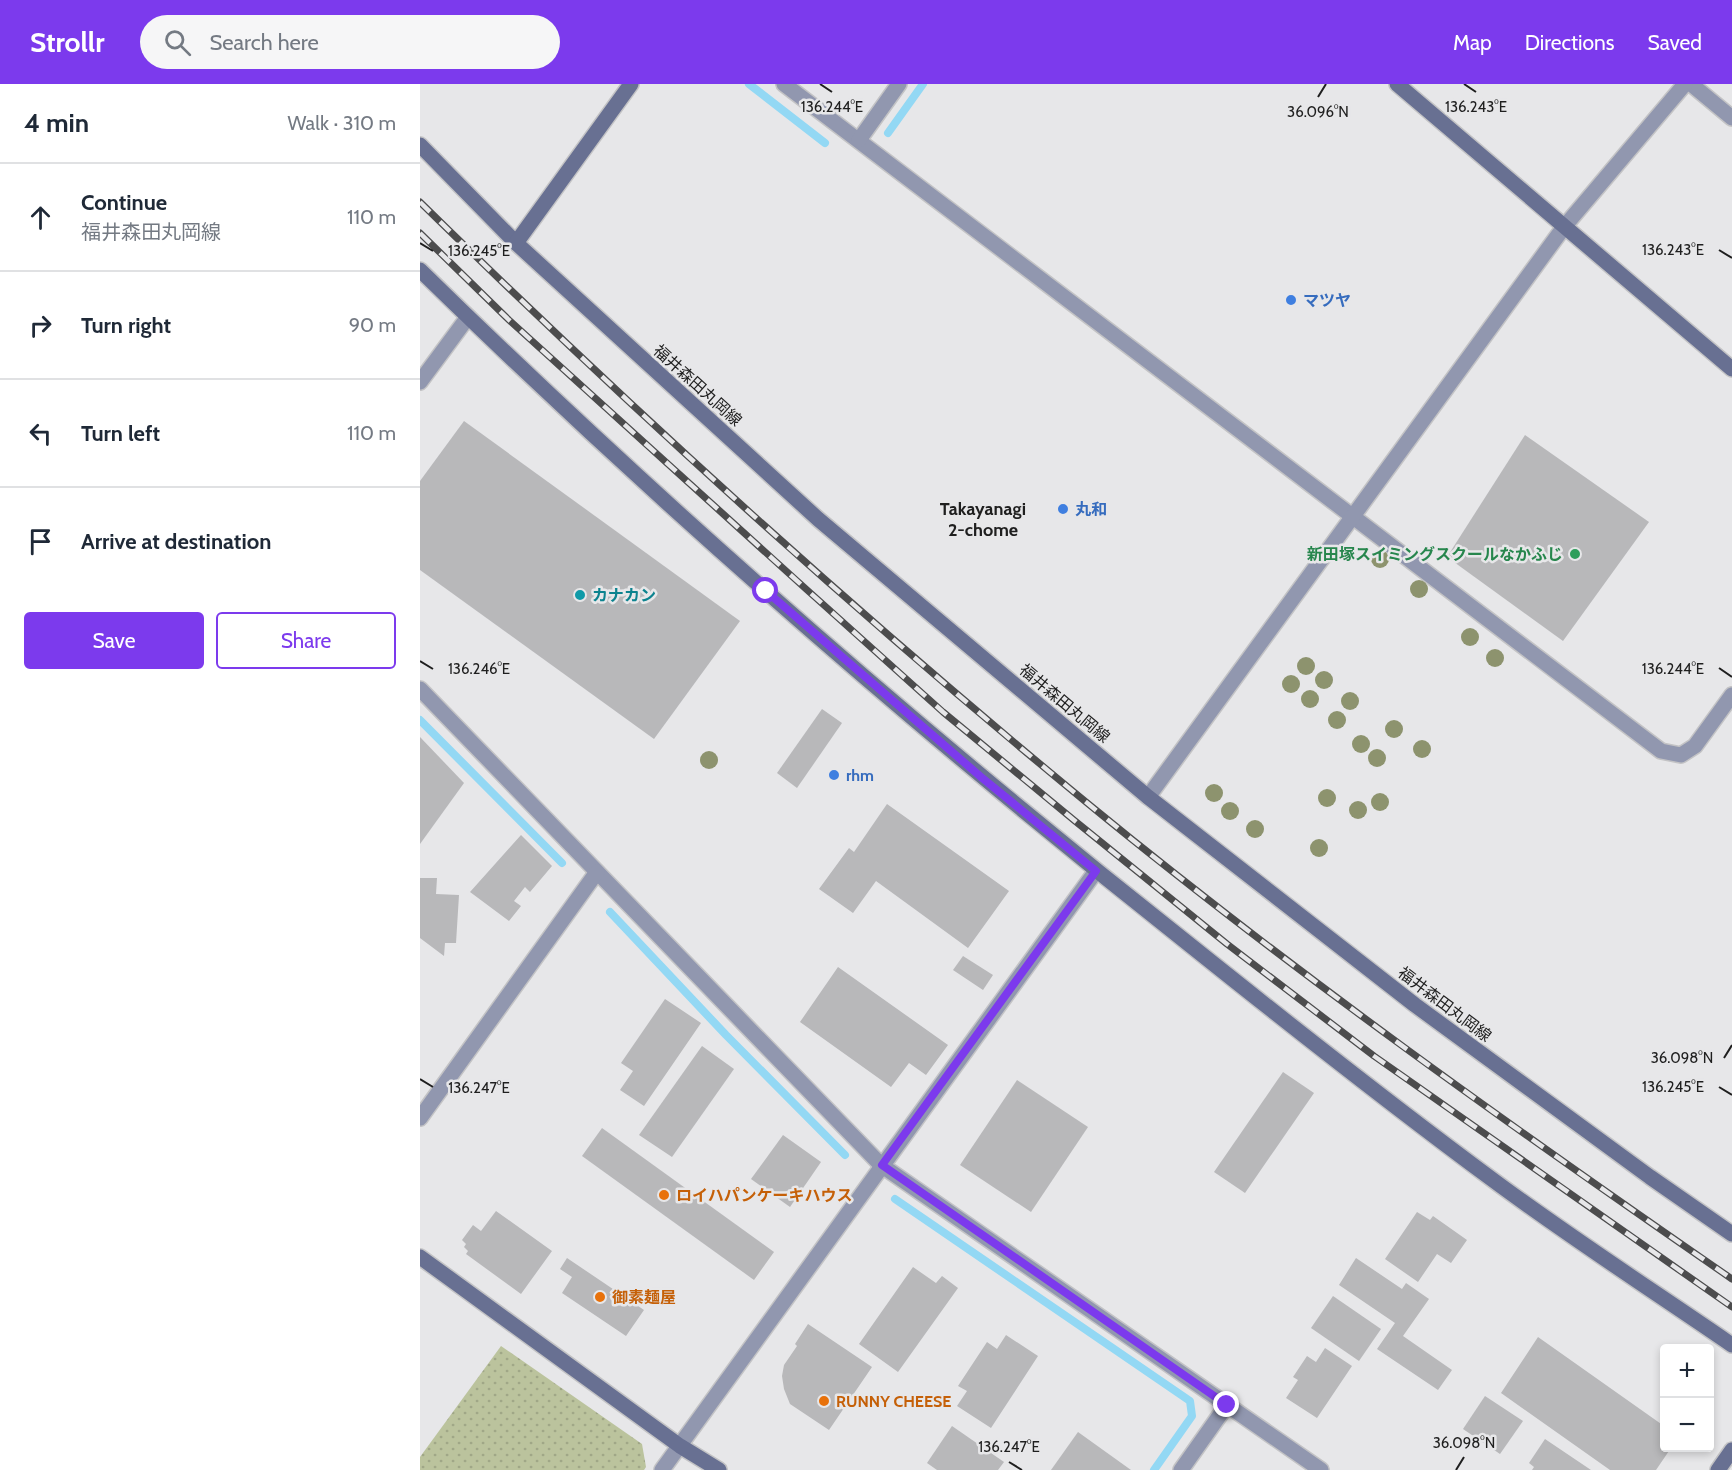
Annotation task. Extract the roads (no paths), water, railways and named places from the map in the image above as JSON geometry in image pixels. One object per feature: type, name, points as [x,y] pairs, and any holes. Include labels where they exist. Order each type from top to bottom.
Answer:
[{"type":"main road","points":[[516,243],[631,84]]},
{"type":"main road","points":[[1397,84],[1732,369]]},
{"type":"main road","name":"福井森田丸岡線","points":[[420,145],[516,243],[818,519],[1148,797],[1424,1011],[1650,1177],[1732,1234]]},
{"type":"main road","points":[[420,270],[622,462],[766,591],[973,770],[1096,871],[1331,1058],[1496,1183],[1732,1345]]},
{"type":"main road","points":[[420,1257],[680,1446],[719,1470]]},
{"type":"main road","points":[[1718,1470],[1732,1450]]},
{"type":"street","points":[[784,84],[1660,752],[1681,755],[1695,746],[1732,695]]},
{"type":"street","points":[[859,140],[899,84]]},
{"type":"street","points":[[1148,797],[1564,226],[1685,84]]},
{"type":"street","points":[[1691,84],[1732,118]]},
{"type":"street","points":[[420,382],[468,317]]},
{"type":"street","points":[[420,689],[882,1165],[1320,1470]]},
{"type":"street","points":[[662,1470],[1096,871]]},
{"type":"street","points":[[420,1118],[597,872]]},
{"type":"street","points":[[1181,1470],[1227,1405]]},
{"type":"waterway","points":[[749,84],[825,143]]},
{"type":"waterway","points":[[888,133],[923,84]]},
{"type":"waterway","points":[[420,720],[562,863]]},
{"type":"waterway","points":[[610,912],[726,1035],[845,1155]]},
{"type":"waterway","points":[[895,1199],[1190,1401],[1192,1416],[1154,1470]]},
{"type":"railway","points":[[420,202],[581,357],[746,509],[914,657],[1086,802],[1323,988],[1567,1164],[1732,1279]]},
{"type":"railway","points":[[420,233],[509,320],[943,712],[1075,821],[1227,944],[1374,1056],[1732,1307]]},
{"type":"place","name":"マツヤ","points":[[1291,300]]},
{"type":"place","name":"丸和","points":[[1063,509]]},
{"type":"place","name":"新田塚スイミングスクールなかふじ","points":[[1575,554]]},
{"type":"place","name":"カナカン","points":[[580,595]]},
{"type":"place","name":"rhm","points":[[834,775]]},
{"type":"place","name":"ロイハパンケーキハウス","points":[[664,1195]]},
{"type":"place","name":"御素麺屋","points":[[600,1297]]},
{"type":"place","name":"RUNNY CHEESE","points":[[824,1401]]},
{"type":"district","name":"Takayanagi 2-chome","points":[[983,519]]}]
